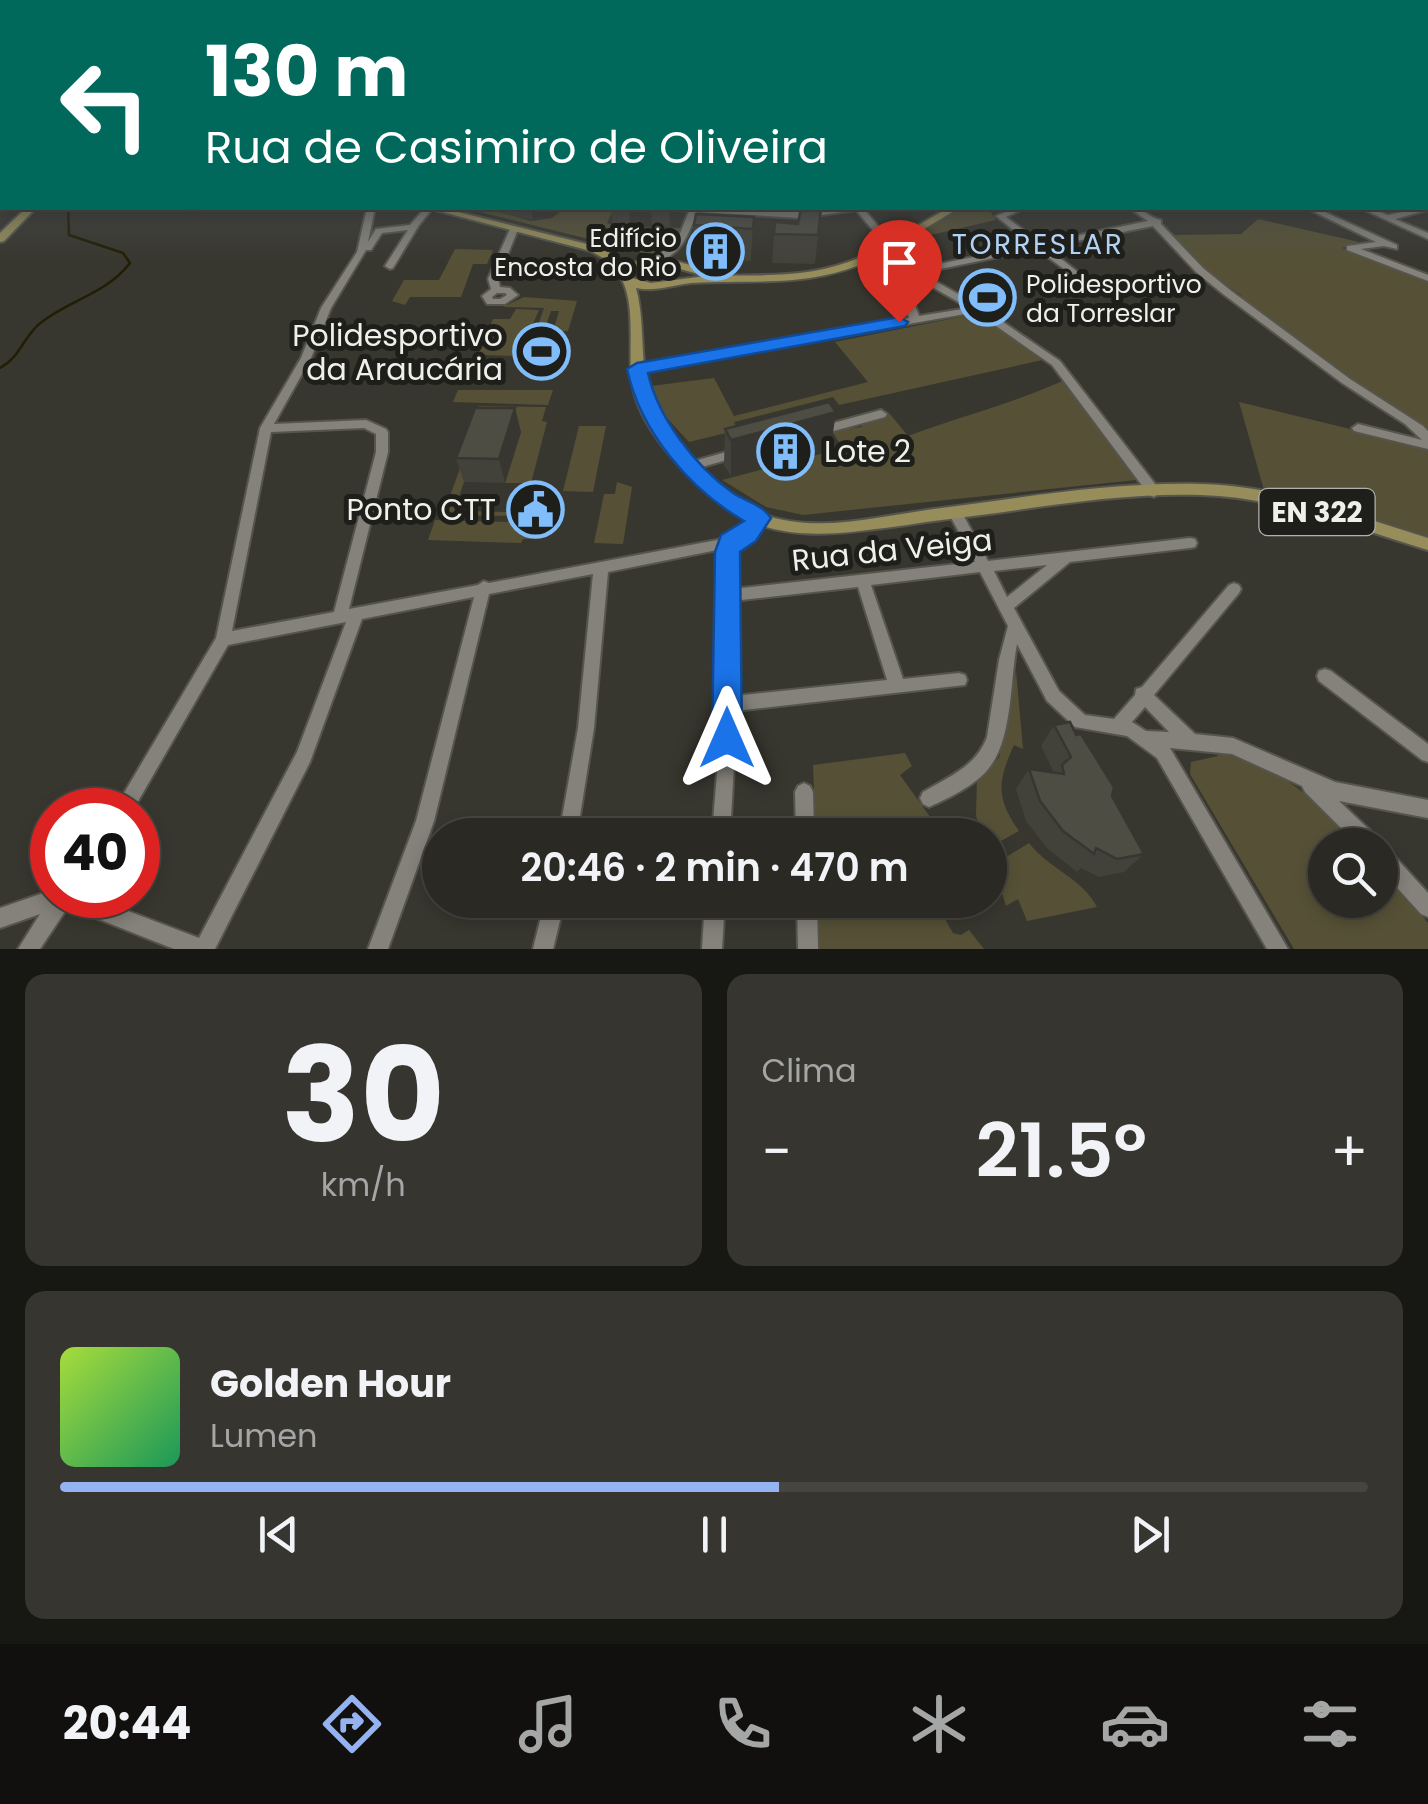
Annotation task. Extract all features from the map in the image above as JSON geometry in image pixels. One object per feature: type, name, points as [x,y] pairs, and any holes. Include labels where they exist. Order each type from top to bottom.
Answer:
[{"type":"main road","points":[[0,239],[29,210]]},
{"type":"main road","points":[[16,222],[40,210]]},
{"type":"main road","points":[[439,210],[601,252],[628,276],[662,285],[800,280],[841,270],[938,210]]},
{"type":"main road","points":[[461,210],[675,267],[726,276],[780,277],[821,270],[870,254]]},
{"type":"main road","points":[[906,232],[950,210]]},
{"type":"main road","points":[[628,276],[634,264],[655,260]]},
{"type":"main road","points":[[634,312],[676,277],[675,267]]},
{"type":"main road","name":"EN 322","points":[[628,276],[637,369],[648,409],[691,466],[723,498],[759,518],[821,528],[1204,489],[1270,500],[1428,544]]},
{"type":"street","points":[[351,270],[366,239],[370,210]]},
{"type":"street","points":[[390,266],[412,225],[429,210]]},
{"type":"street","points":[[655,260],[683,240],[693,210]]},
{"type":"street","points":[[773,210],[812,211]]},
{"type":"street","points":[[859,210],[912,272],[978,308],[1061,368],[1154,492]]},
{"type":"street","points":[[1016,210],[1000,216],[1080,278]]},
{"type":"street","points":[[1137,210],[1158,222],[1180,254],[1200,271],[1346,381],[1403,416],[1428,441]]},
{"type":"street","points":[[1314,210],[1390,245],[1350,248],[1428,278]]},
{"type":"street","points":[[1369,210],[1428,236]]},
{"type":"street","points":[[1388,218],[1416,210]]},
{"type":"street","points":[[1400,224],[1428,215]]},
{"type":"street","points":[[915,320],[901,278],[912,272],[1158,222]]},
{"type":"street","points":[[136,788],[223,639],[266,428],[308,354],[324,312],[379,231],[412,225]]},
{"type":"street","points":[[496,290],[494,279],[514,229]]},
{"type":"street","points":[[637,369],[978,308]]},
{"type":"street","points":[[805,434],[880,414]]},
{"type":"street","points":[[121,918],[202,949],[304,756],[348,614],[382,452],[382,432],[366,424],[266,428]]},
{"type":"street","points":[[1358,428],[1428,441]]},
{"type":"street","points":[[691,466],[748,450]]},
{"type":"street","points":[[955,512],[1062,708],[1088,725],[1118,727],[1148,738],[1189,740],[1243,750],[1302,778],[1356,797],[1428,809]]},
{"type":"street","points":[[223,639],[484,586],[730,542],[747,534],[759,518]]},
{"type":"street","points":[[721,818],[728,704],[725,596],[730,542]]},
{"type":"street","name":"Rua da Veiga","points":[[725,596],[1190,543]]},
{"type":"street","points":[[1004,607],[1066,558]]},
{"type":"street","points":[[571,818],[586,728],[601,566]]},
{"type":"street","points":[[863,581],[897,686]]},
{"type":"street","points":[[378,949],[429,806],[484,586]]},
{"type":"street","points":[[1118,727],[1234,588]]},
{"type":"street","points":[[929,798],[976,769],[989,755],[1006,650],[1015,627]]},
{"type":"street","points":[[1325,676],[1428,754]]},
{"type":"street","points":[[728,704],[959,680]]},
{"type":"street","points":[[1142,694],[1189,740]]},
{"type":"street","points":[[1148,738],[1167,758],[1278,949]]},
{"type":"street","points":[[1302,778],[1353,828]]},
{"type":"street","points":[[804,792],[805,818]]},
{"type":"street","points":[[1398,874],[1428,907]]},
{"type":"street","points":[[0,918],[30,908]]},
{"type":"street","points":[[28,949],[49,918]]},
{"type":"street","points":[[543,949],[551,918]]},
{"type":"street","points":[[712,949],[715,918]]},
{"type":"street","points":[[807,918],[808,949]]},
{"type":"shaded area","points":[[494,210],[531,221],[552,218],[562,210],[613,210],[607,223],[617,227],[681,228],[665,251],[649,254],[480,212]]},
{"type":"shaded area","points":[[958,210],[989,210],[996,220],[904,241]]},
{"type":"shaded area","points":[[1258,219],[1359,242],[1342,248],[1428,280],[1428,433],[1240,299],[1242,296],[1194,262],[1172,235],[1241,234]]},
{"type":"shaded area","points":[[455,249],[493,250],[487,264],[473,264],[461,297],[410,297],[405,305],[392,301],[404,280],[439,280]]},
{"type":"shaded area","points":[[524,297],[577,301],[568,331],[553,331],[559,311],[551,311],[544,331],[536,331],[544,308],[503,307]]},
{"type":"shaded area","points":[[516,309],[539,310],[519,356],[478,355],[493,319],[510,319]]},
{"type":"shaded area","points":[[980,313],[1047,359],[839,405],[833,397],[734,422],[738,430],[689,442],[666,417],[651,386],[714,378],[734,416],[868,382],[835,342]]},
{"type":"shaded area","points":[[1067,379],[1136,480],[803,515],[766,507],[722,480],[843,448],[831,430],[862,427],[860,422],[890,414],[908,436]]},
{"type":"shaded area","points":[[458,390],[553,390],[548,405],[453,402]]},
{"type":"shaded area","points":[[1239,402],[1428,448],[1428,536],[1264,490]]},
{"type":"shaded area","points":[[479,406],[546,407],[542,421],[547,422],[531,483],[505,483],[520,432],[482,431],[457,502],[464,503],[462,511],[513,512],[511,516],[443,515],[477,422],[473,421]]},
{"type":"shaded area","points":[[579,426],[606,426],[593,492],[563,491]]},
{"type":"shaded area","points":[[617,482],[632,487],[623,544],[594,543],[604,494],[615,494]]},
{"type":"shaded area","points":[[435,520],[544,523],[540,539],[523,539],[521,543],[428,540]]},
{"type":"shaded area","points":[[1016,671],[1023,749],[1014,745],[1001,788],[1006,808],[1019,831],[1007,838],[1007,818],[976,816],[977,779],[999,758]]},
{"type":"shaded area","points":[[1215,751],[1236,755],[1276,773],[1343,828],[1308,828],[1308,918],[1398,918],[1398,886],[1428,923],[1428,949],[1294,949],[1190,774],[1191,762],[1218,756]]},
{"type":"shaded area","points":[[905,753],[912,766],[900,775],[931,818],[815,818],[813,765]]},
{"type":"shaded area","points":[[1029,843],[1083,888],[1097,907],[1027,921],[1018,899],[1007,905],[1007,856]]},
{"type":"shaded area","points":[[819,918],[944,918],[953,933],[961,935],[969,930],[984,949],[820,949]]},
{"type":"building","points":[[801,210],[821,210],[818,235],[774,234],[775,222],[798,224]]},
{"type":"building","points":[[696,214],[754,217],[753,229],[694,225]]},
{"type":"building","points":[[829,402],[836,412],[731,440],[725,429]]},
{"type":"building","points":[[475,408],[515,408],[499,459],[456,458]]},
{"type":"building","points":[[1070,722],[1114,787],[1112,796],[1144,854],[1117,859],[1096,848],[1094,854],[1063,831],[1040,801],[1029,769],[1064,774],[1062,765],[1071,757],[1054,725]]},
{"type":"waterway","points":[[0,368],[43,321],[111,282],[130,263],[123,253],[69,235],[68,210]]},
{"type":"place","name":"Edifício Encosta do Rio","points":[[716,252]]},
{"type":"place","name":"Polidesportivo da Torreslar","points":[[987,298]]},
{"type":"place","name":"Polidesportivo da Araucária","points":[[542,352]]},
{"type":"place","name":"Lote 2","points":[[785,451]]},
{"type":"place","name":"Ponto CTT","points":[[535,509]]},
{"type":"district","name":"TORRESLAR","points":[[1038,244]]},
{"type":"route","points":[[727,738],[728,552],[730,542],[747,534],[759,518],[742,511],[705,482],[657,424],[639,388],[637,369],[899,322]]}]
